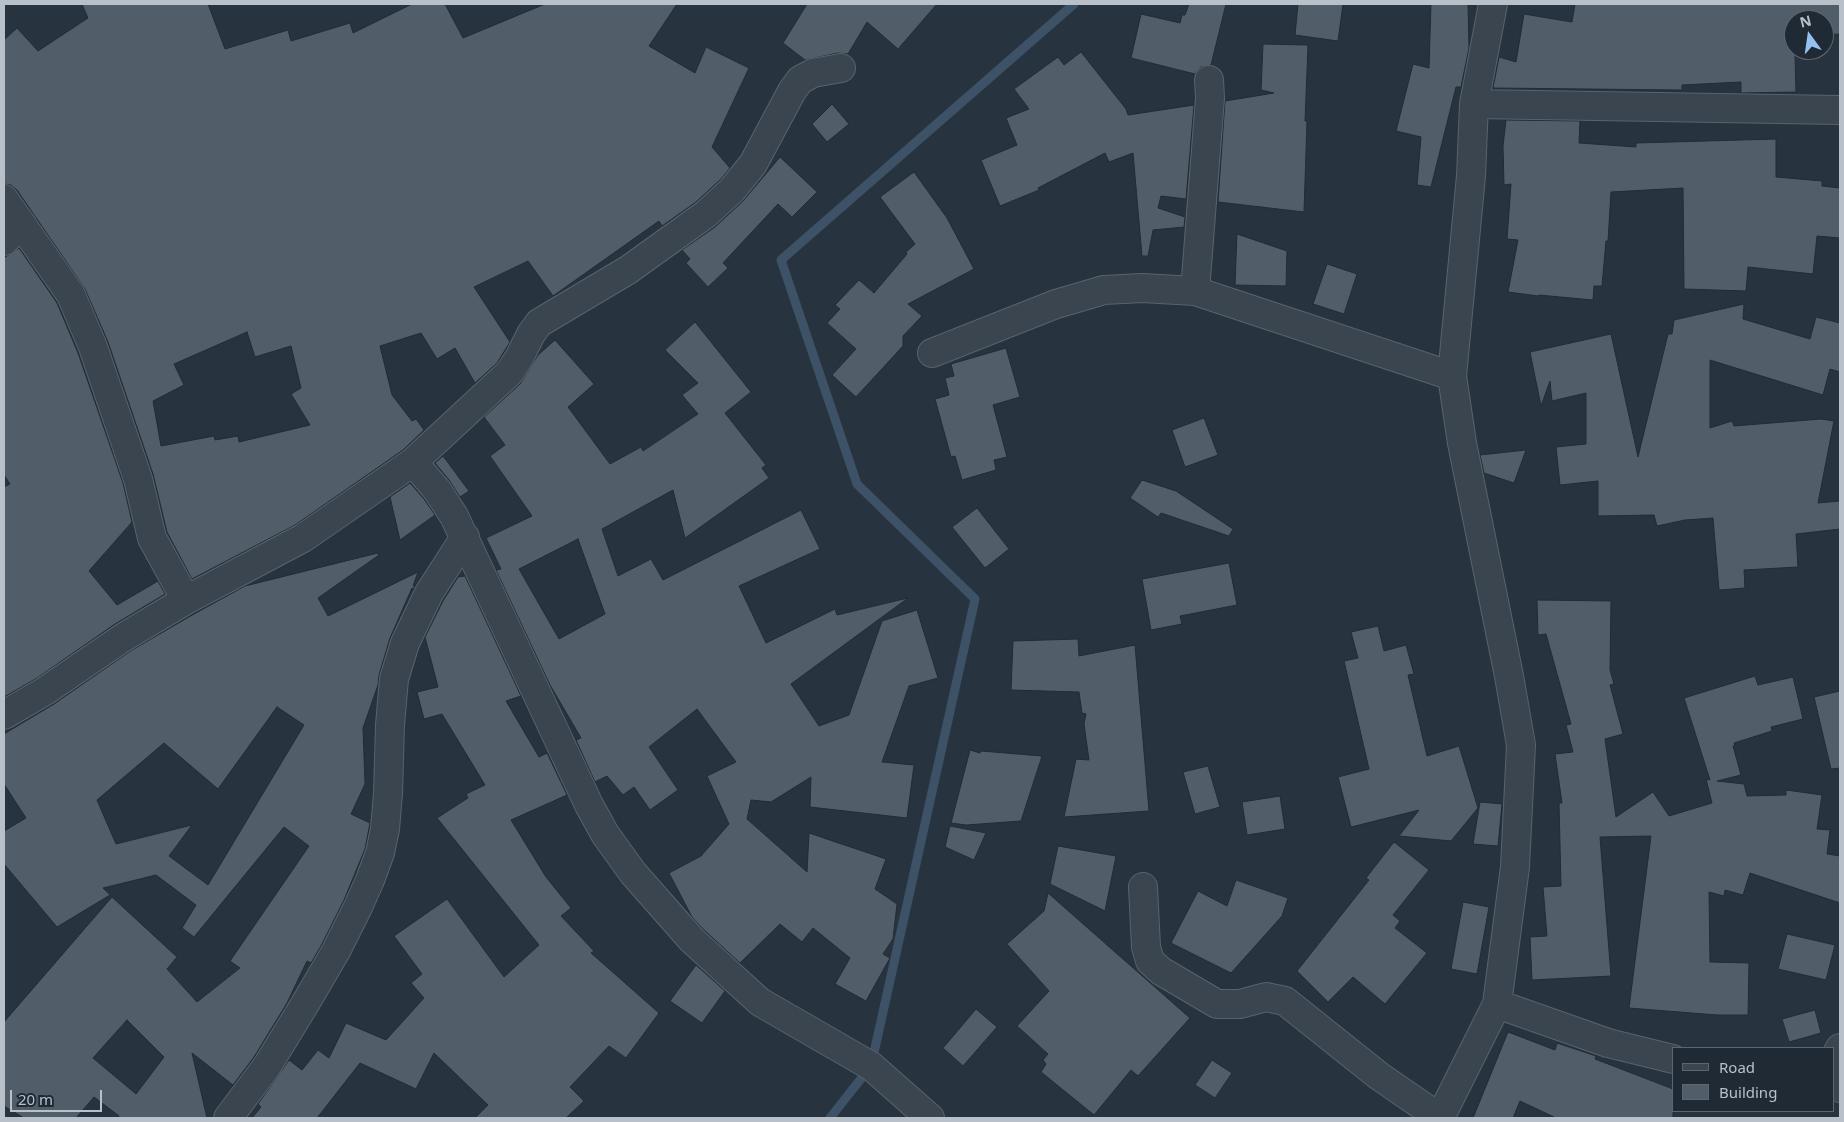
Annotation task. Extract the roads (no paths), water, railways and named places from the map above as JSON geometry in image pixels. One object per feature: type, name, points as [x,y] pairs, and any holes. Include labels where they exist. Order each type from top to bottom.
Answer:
[{"type":"street","points":[[1143,887],[1146,947],[1150,961],[1161,971],[1217,1004],[1240,1004],[1266,997],[1285,1001],[1379,1076],[1440,1118],[1497,1004],[1515,867],[1521,745],[1462,443],[1452,376],[1471,176],[1474,104],[1492,4]]},
{"type":"street","points":[[4,715],[45,691],[124,637],[186,600],[303,538],[413,462],[509,373],[520,358],[531,334],[540,323],[628,270],[706,214],[732,190],[753,164],[792,91],[800,80],[812,72],[841,68]]},
{"type":"street","points":[[1195,291],[1210,80]]},
{"type":"street","points":[[1474,104],[1840,110]]},
{"type":"street","points":[[4,199],[13,232],[71,295],[93,347],[134,469],[152,538],[186,600]]},
{"type":"street","points":[[932,353],[1056,304],[1104,290],[1142,288],[1195,291],[1452,376]]},
{"type":"street","points":[[413,462],[437,490],[465,537],[589,805],[605,834],[633,873],[692,940],[760,1002],[871,1066],[930,1118]]},
{"type":"street","points":[[228,1118],[267,1066],[305,1004],[340,942],[370,880],[380,853],[384,828],[388,793],[390,725],[394,679],[405,643],[429,593],[465,537]]},
{"type":"street","points":[[1497,1004],[1608,1043],[1672,1059]]},
{"type":"street","points":[[1834,1059],[1840,1048]]},
{"type":"waterway","points":[[830,1118],[871,1066],[975,599],[857,484],[781,260],[1074,4]]}]
